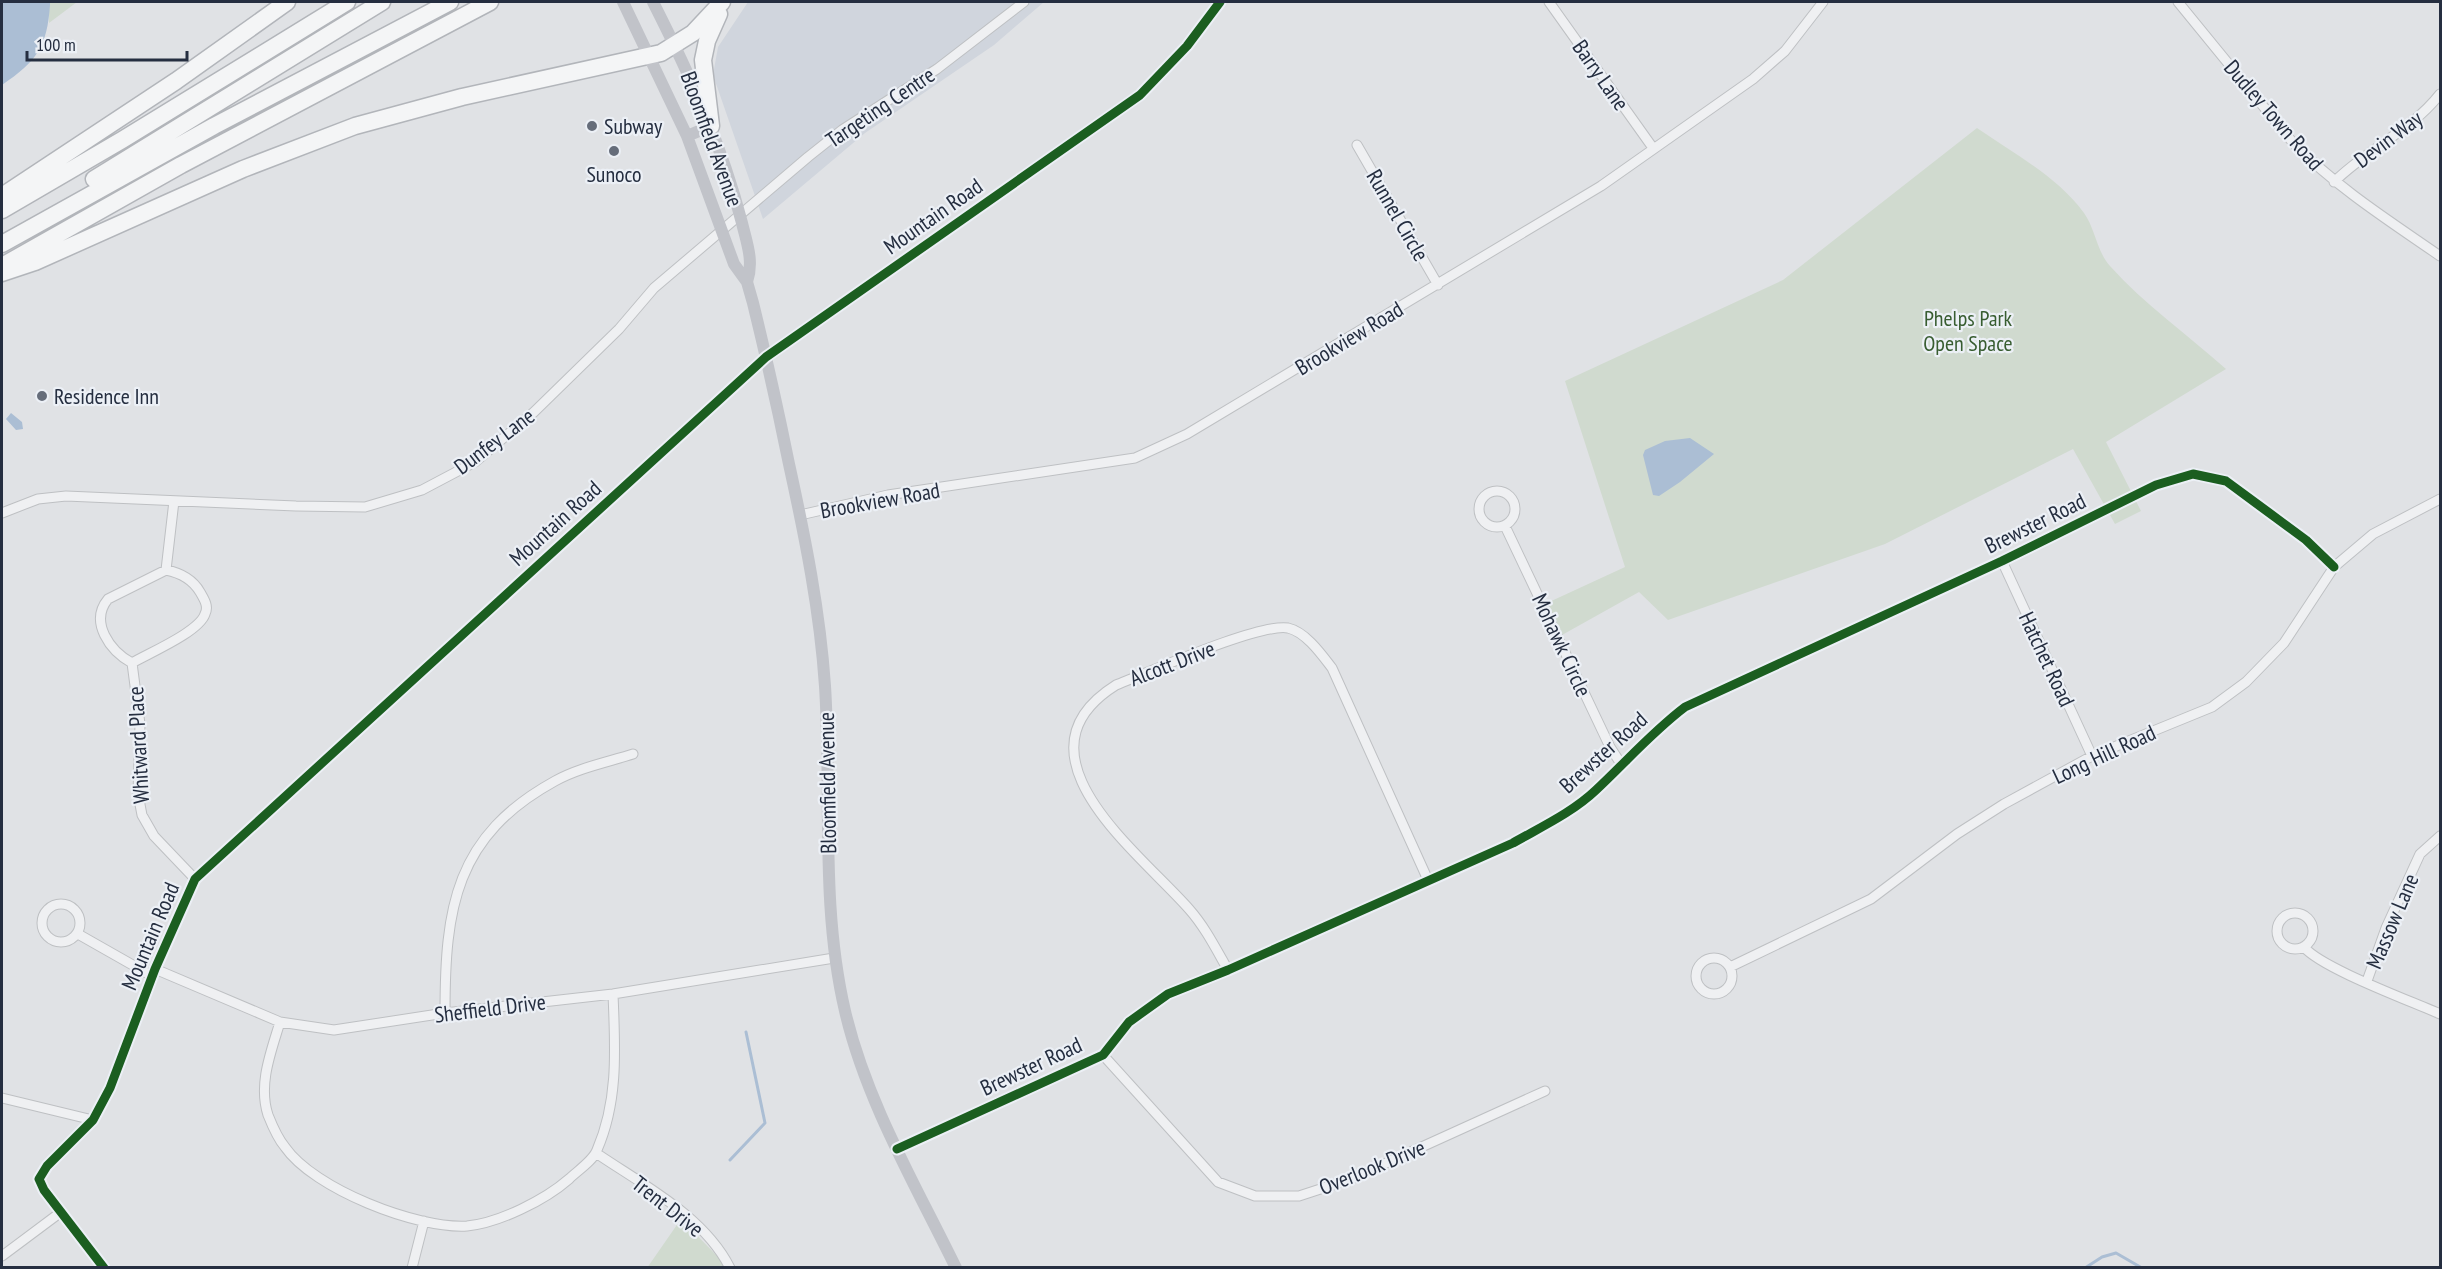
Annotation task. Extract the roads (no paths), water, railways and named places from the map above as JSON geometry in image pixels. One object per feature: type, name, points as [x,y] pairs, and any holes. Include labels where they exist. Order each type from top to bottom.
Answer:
[{"type":"highway","points":[[2,195],[168,86],[286,2]]},
{"type":"highway","points":[[2,210],[122,140],[347,2]]},
{"type":"highway","points":[[2,232],[156,142],[382,2]]},
{"type":"highway","points":[[2,244],[195,136],[450,2]]},
{"type":"highway","points":[[2,266],[181,165],[490,2]]},
{"type":"highway","points":[[2,273],[28,265],[275,156],[355,126],[462,97],[650,56],[675,46],[700,27],[722,2]]},
{"type":"highway","points":[[711,126],[703,60],[707,41],[722,2]]},
{"type":"main road","name":"Bloomfield Avenue","points":[[623,2],[687,136],[734,264],[747,282],[766,357],[813,584],[825,685],[829,891],[834,958],[853,1040],[875,1101],[956,1268]]},
{"type":"main road","name":"Bloomfield Avenue","points":[[653,2],[711,126],[740,216],[751,263],[747,282]]},
{"type":"main road","name":"Mountain Road","points":[[766,357],[1140,95],[1187,46],[1220,2]]},
{"type":"main road","points":[[687,136],[711,126]]},
{"type":"street","name":"Targeting Centre","points":[[740,216],[826,142],[937,69],[1024,2]]},
{"type":"street","name":"Barry Lane","points":[[1549,2],[1653,148]]},
{"type":"street","name":"Brookview Road","points":[[800,515],[888,495],[1135,458],[1187,434],[1601,186],[1753,79],[1785,51],[1824,2]]},
{"type":"street","name":"Dudley Town Road","points":[[2178,2],[2294,144],[2334,182],[2440,256]]},
{"type":"street","name":"Devin Way","points":[[2334,182],[2362,157],[2412,123],[2440,94]]},
{"type":"street","name":"Runnel Circle","points":[[1357,146],[1438,285]]},
{"type":"street","name":"Dunfey Lane","points":[[2,513],[25,502],[58,496],[365,507],[422,490],[475,462],[534,412],[619,329],[654,288],[740,216]]},
{"type":"street","name":"Mountain Road","points":[[61,1212],[44,1190],[39,1179],[47,1166],[93,1120],[110,1088],[153,972],[195,879],[766,357]]},
{"type":"street","name":"Brewster Road","points":[[897,1149],[1103,1055],[1129,1022],[1168,994],[1228,970],[1513,843],[1552,822],[1595,791],[1651,733],[1684,706],[2002,561],[2156,485],[2193,474],[2226,481],[2306,540],[2334,567]]},
{"type":"street","points":[[1489,492],[1506,493],[1514,501],[1514,518],[1505,526],[1488,525],[1481,517],[1479,506],[1489,492]]},
{"type":"street","name":"Long Hill Road","points":[[1730,967],[1871,899],[1966,828],[2092,756],[2212,707],[2246,682],[2284,643],[2334,567],[2373,534],[2440,499]]},
{"type":"street","points":[[166,570],[174,501]]},
{"type":"street","name":"Mohawk Circle","points":[[1505,526],[1610,747],[1621,764]]},
{"type":"street","name":"Hatchet Road","points":[[2002,561],[2092,756]]},
{"type":"street","name":"Whitward Place","points":[[166,570],[178,573],[195,584],[206,602],[206,614],[195,628],[132,663],[117,655],[102,629],[99,615],[102,606],[108,599],[158,572],[166,570]]},
{"type":"street","name":"Alcott Drive","points":[[1228,970],[1201,923],[1131,851],[1095,807],[1079,772],[1073,742],[1082,716],[1096,697],[1116,685],[1260,630],[1289,628],[1313,645],[1332,668],[1428,880]]},
{"type":"street","name":"Whitward Place","points":[[132,663],[140,724],[138,794],[142,815],[154,837],[195,879]]},
{"type":"street","points":[[446,1013],[445,957],[453,900],[474,854],[505,814],[556,780],[633,754]]},
{"type":"street","name":"Massow Lane","points":[[2367,981],[2386,928],[2420,854],[2440,836]]},
{"type":"street","points":[[56,905],[73,907],[81,922],[78,934],[69,941],[52,941],[42,927],[46,911],[56,905]]},
{"type":"street","points":[[2302,914],[2310,922],[2311,939],[2304,947],[2293,949],[2279,940],[2278,924],[2286,916],[2302,914]]},
{"type":"street","name":"Sheffield Drive","points":[[78,934],[153,972],[280,1022],[334,1030],[446,1013],[612,994],[834,958]]},
{"type":"street","points":[[2304,947],[2311,955],[2440,1014]]},
{"type":"street","points":[[1718,958],[1730,967],[1731,982],[1723,991],[1706,992],[1697,984],[1696,972],[1707,959],[1718,958]]},
{"type":"street","points":[[280,1022],[264,1076],[268,1114],[285,1148],[328,1185],[407,1219],[467,1226],[514,1213],[558,1189],[596,1153],[607,1120],[616,1068],[612,994]]},
{"type":"street","name":"Overlook Drive","points":[[1103,1055],[1218,1182],[1255,1196],[1299,1196],[1351,1179],[1545,1091]]},
{"type":"street","points":[[2,1098],[93,1120]]},
{"type":"street","name":"Trent Drive","points":[[596,1153],[687,1216],[713,1241],[730,1268]]},
{"type":"street","points":[[2,1256],[61,1212],[104,1268]]},
{"type":"street","points":[[412,1268],[424,1221]]},
{"type":"water","points":[[2,2],[50,2],[49,20],[38,52],[24,68],[2,85]]},
{"type":"water","points":[[11,413],[22,422],[23,429],[16,430],[6,419]]},
{"type":"water","points":[[1690,438],[1714,454],[1680,482],[1659,496],[1653,495],[1643,455],[1645,450],[1665,441]]},
{"type":"waterway","points":[[730,1160],[765,1123],[746,1032]]},
{"type":"waterway","points":[[2085,1268],[2102,1257],[2116,1253],[2142,1268]]},
{"type":"place","name":"Subway","points":[[592,126]]},
{"type":"place","name":"Sunoco","points":[[614,151]]},
{"type":"place","name":"Residence Inn","points":[[42,396]]},
{"type":"park label","name":"Phelps Park Open Space","points":[[1968,330]]}]
